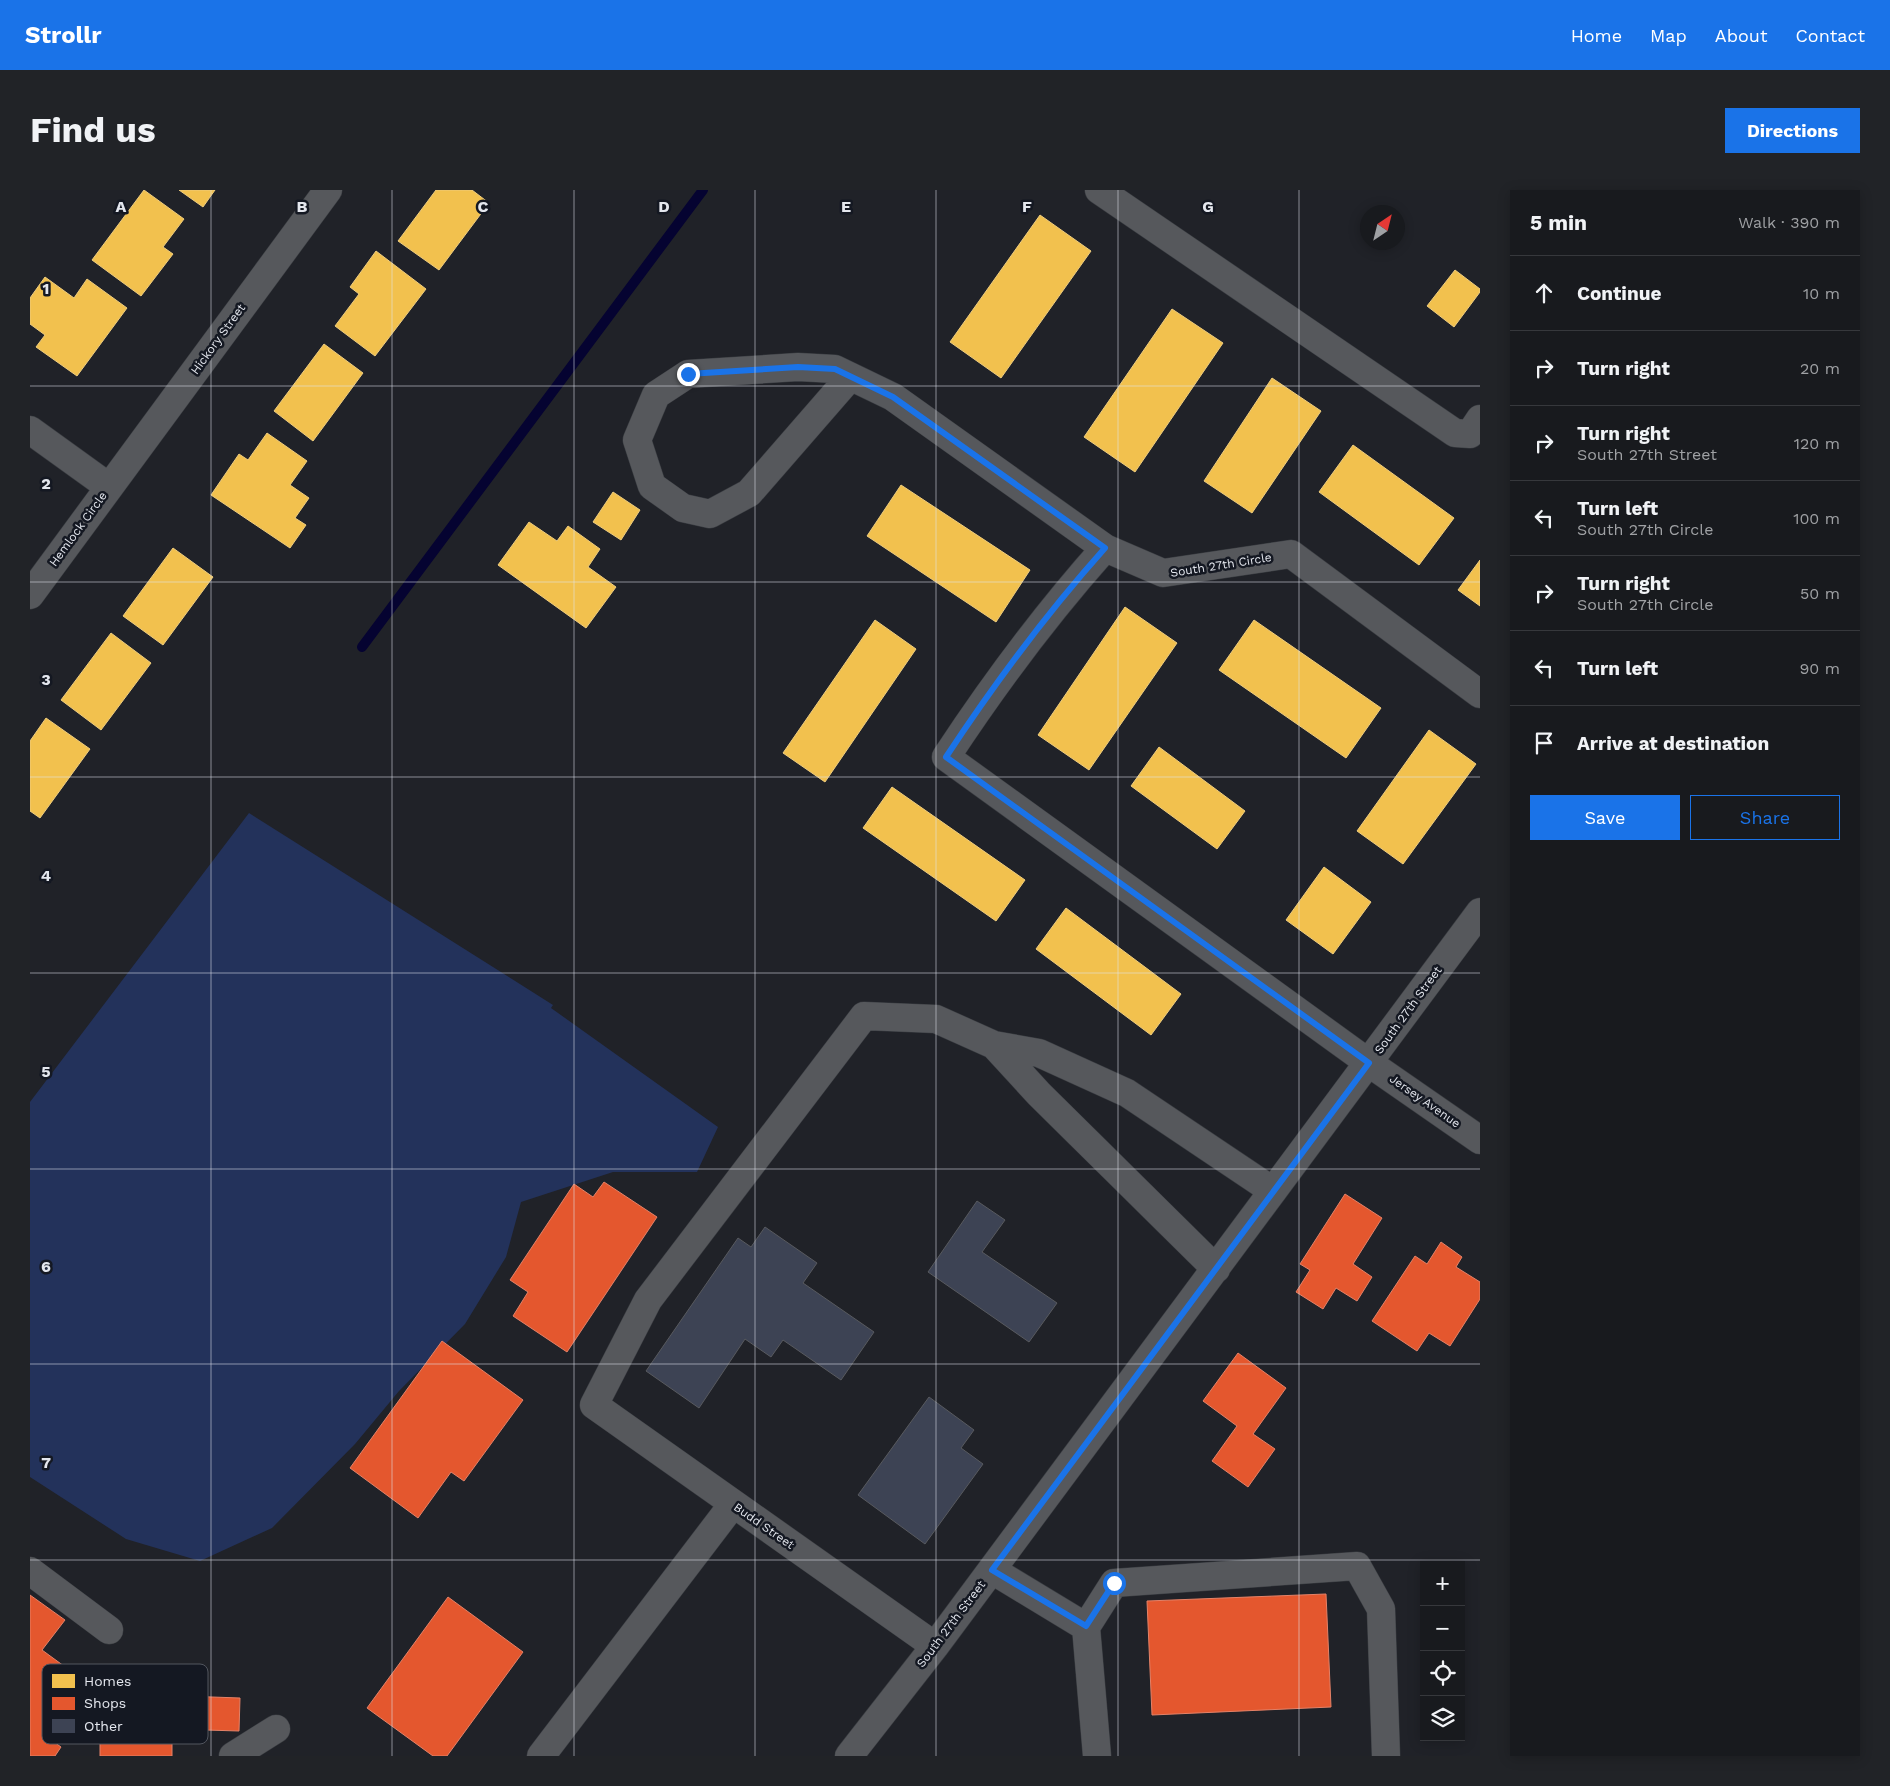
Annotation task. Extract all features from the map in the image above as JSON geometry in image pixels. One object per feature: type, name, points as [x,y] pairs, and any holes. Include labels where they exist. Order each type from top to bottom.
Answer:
[{"type":"street","name":"Hickory Street","points":[[109,488],[328,190]]},
{"type":"street","points":[[1099,190],[1455,433],[1470,434],[1480,419]]},
{"type":"street","name":"South 27th Circle","points":[[850,377],[749,493],[710,514],[683,508],[652,486],[637,440],[656,395],[688,374],[798,367],[835,369],[893,397],[1105,548],[1163,573],[1292,554],[1480,694]]},
{"type":"street","points":[[30,430],[109,488]]},
{"type":"street","name":"Hemlock Circle","points":[[30,595],[109,488]]},
{"type":"street","points":[[1105,548],[1074,582],[979,706],[946,757],[1369,1063]]},
{"type":"street","name":"South 27th Street","points":[[849,1756],[992,1570],[1480,912]]},
{"type":"street","name":"Budd Street","points":[[935,1646],[594,1405],[648,1300],[864,1016],[936,1019],[994,1045]]},
{"type":"street","points":[[994,1045],[1039,1053],[1127,1093],[1274,1191]]},
{"type":"street","points":[[994,1045],[1039,1094],[1216,1269]]},
{"type":"street","name":"Jersey Avenue","points":[[1369,1063],[1480,1140]]},
{"type":"street","points":[[541,1756],[733,1504]]},
{"type":"street","points":[[1097,1756],[1086,1626],[1114,1583],[1357,1566],[1381,1609],[1386,1756]]},
{"type":"street","points":[[992,1570],[1086,1626]]},
{"type":"street","points":[[30,1571],[109,1630]]},
{"type":"street","points":[[233,1756],[276,1729]]},
{"type":"shaded area","points":[[249,813],[553,1005],[551,1008],[718,1127],[697,1172],[613,1172],[521,1202],[506,1257],[465,1324],[399,1391],[355,1444],[272,1528],[200,1561],[126,1539],[30,1477],[30,1102]]},
{"type":"building: Homes","points":[[144,190],[184,219],[163,247],[173,254],[141,296],[92,260]]},
{"type":"building: Homes","points":[[179,190],[215,190],[203,207]]},
{"type":"building: Homes","points":[[436,190],[472,190],[489,203],[439,270],[398,241]]},
{"type":"building: Homes","points":[[1040,215],[1091,251],[1001,378],[950,342]]},
{"type":"building: Homes","points":[[376,251],[426,289],[375,356],[335,326],[359,294],[350,287]]},
{"type":"building: Homes","points":[[1455,270],[1480,289],[1480,292],[1454,327],[1427,306]]},
{"type":"building: Homes","points":[[45,277],[74,298],[87,279],[127,308],[77,376],[36,347],[45,335],[30,324],[30,298]]},
{"type":"building: Homes","points":[[1172,309],[1223,343],[1135,472],[1084,437]]},
{"type":"building: Homes","points":[[324,344],[363,373],[313,441],[274,411]]},
{"type":"building: Homes","points":[[1272,378],[1321,411],[1252,513],[1204,481]]},
{"type":"building: Homes","points":[[267,433],[307,461],[290,485],[309,498],[295,518],[306,525],[290,548],[211,495],[239,454],[248,460]]},
{"type":"building: Homes","points":[[1353,445],[1454,518],[1419,565],[1319,492]]},
{"type":"building: Homes","points":[[901,485],[1030,570],[996,622],[867,536]]},
{"type":"building: Homes","points":[[613,492],[640,510],[621,540],[593,522]]},
{"type":"building: Homes","points":[[529,522],[557,541],[568,526],[600,549],[588,567],[616,587],[586,628],[498,565]]},
{"type":"building: Homes","points":[[173,548],[213,577],[163,645],[123,616]]},
{"type":"building: Homes","points":[[1480,560],[1480,606],[1458,590]]},
{"type":"building: Homes","points":[[1125,607],[1177,643],[1089,770],[1038,735]]},
{"type":"building: Homes","points":[[875,620],[916,649],[825,782],[783,753]]},
{"type":"building: Homes","points":[[1254,620],[1381,708],[1346,758],[1219,670]]},
{"type":"building: Homes","points":[[111,633],[151,663],[101,730],[61,700]]},
{"type":"building: Homes","points":[[46,718],[90,749],[40,818],[30,811],[30,741]]},
{"type":"building: Homes","points":[[1429,730],[1476,764],[1403,864],[1357,831]]},
{"type":"building: Homes","points":[[1159,747],[1245,811],[1217,849],[1131,786]]},
{"type":"building: Homes","points":[[892,787],[1025,880],[996,921],[863,828]]},
{"type":"building: Homes","points":[[1324,867],[1371,902],[1333,954],[1286,920]]},
{"type":"building: Homes","points":[[1066,908],[1181,994],[1151,1035],[1036,949]]},
{"type":"building: Shops","points":[[604,1182],[657,1217],[567,1352],[513,1316],[528,1292],[510,1280],[574,1184],[593,1197]]},
{"type":"building: Shops","points":[[1345,1194],[1382,1218],[1353,1264],[1372,1277],[1357,1301],[1336,1288],[1323,1309],[1296,1292],[1310,1270],[1300,1264]]},
{"type":"building: Shops","points":[[1441,1242],[1462,1257],[1456,1267],[1480,1282],[1480,1299],[1450,1346],[1429,1333],[1417,1351],[1372,1321],[1415,1256],[1427,1264]]},
{"type":"building: Shops","points":[[442,1341],[523,1400],[464,1481],[451,1472],[418,1518],[350,1468]]},
{"type":"building: Shops","points":[[1238,1353],[1286,1388],[1253,1434],[1275,1449],[1248,1487],[1212,1461],[1237,1426],[1203,1401]]},
{"type":"building: Shops","points":[[1326,1594],[1331,1707],[1152,1715],[1147,1601]]},
{"type":"building: Shops","points":[[30,1595],[65,1620],[42,1650],[61,1664],[42,1664],[42,1744],[57,1744],[61,1747],[55,1756],[30,1756]]},
{"type":"building: Shops","points":[[448,1597],[523,1652],[447,1756],[433,1756],[367,1708]]},
{"type":"building: Shops","points":[[208,1697],[240,1698],[239,1731],[208,1730]]},
{"type":"building: Shops","points":[[100,1744],[172,1744],[172,1756],[100,1756]]},
{"type":"building: Other","points":[[977,1201],[1005,1220],[982,1252],[1057,1303],[1029,1342],[928,1272]]},
{"type":"building: Other","points":[[765,1227],[817,1263],[803,1283],[874,1332],[841,1380],[783,1340],[771,1357],[745,1339],[699,1408],[646,1371],[738,1238],[751,1247]]},
{"type":"building: Other","points":[[929,1397],[974,1430],[961,1448],[983,1464],[925,1544],[858,1495]]},
{"type":"waterway","points":[[362,647],[703,190]]},
{"type":"route","points":[[688,374],[798,367],[835,369],[893,397],[1105,548],[1074,582],[979,706],[946,757],[1369,1063],[992,1570],[1086,1626],[1114,1583]]}]
